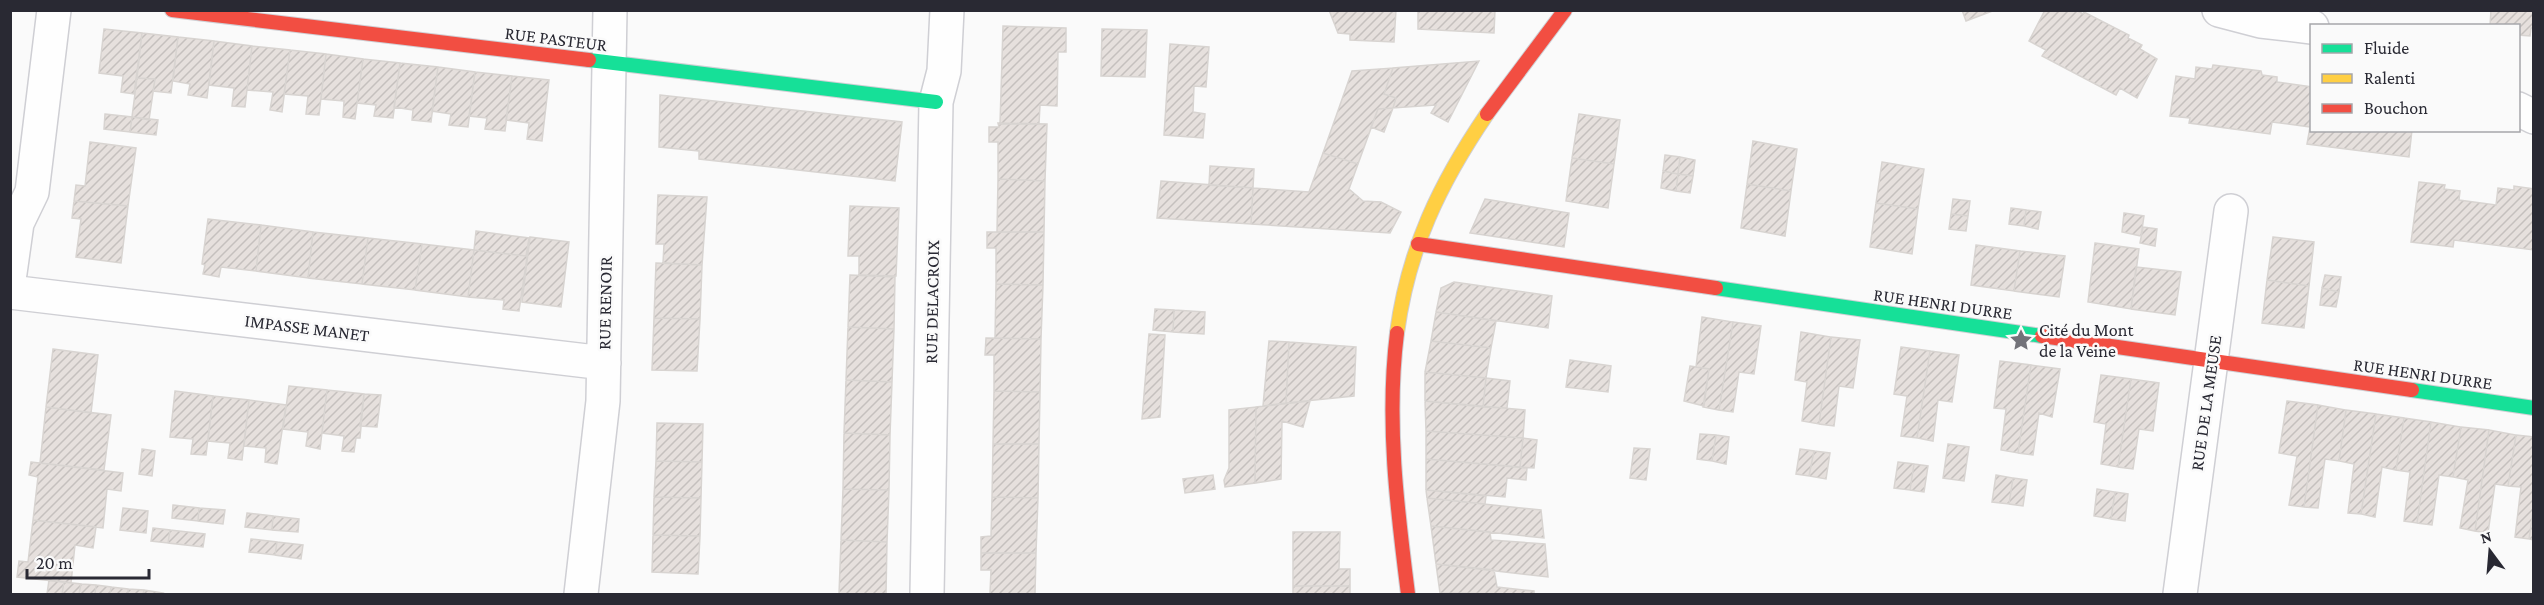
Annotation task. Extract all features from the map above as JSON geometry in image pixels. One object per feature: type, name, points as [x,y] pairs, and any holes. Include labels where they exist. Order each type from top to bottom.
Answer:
[{"type":"street","points":[[10,273],[17,223],[32,192],[54,10]]},
{"type":"street","name":"RUE PASTEUR","points":[[172,10],[936,102]]},
{"type":"street","name":"RUE RENOIR","points":[[581,594],[603,401],[610,10]]},
{"type":"street","name":"RUE DELACROIX","points":[[927,594],[936,102],[944,71],[947,10]]},
{"type":"street","points":[[1408,594],[1393,469],[1392,385],[1397,326],[1408,274],[1435,202],[1459,158],[1565,10]]},
{"type":"street","points":[[2219,10],[2261,21],[2310,27]]},
{"type":"street","points":[[2520,110],[2534,117]]},
{"type":"street","name":"RUE DE LA MEUSE","points":[[2180,594],[2231,211]]},
{"type":"street","name":"RUE HENRI DURRE","points":[[1418,244],[2534,408]]},
{"type":"street","name":"IMPASSE MANET","points":[[10,292],[604,363]]},
{"type":"building","points":[[1329,10],[1396,10],[1394,42],[1350,40],[1350,34],[1338,33]]},
{"type":"building","points":[[1418,10],[1495,10],[1494,33],[1418,29]]},
{"type":"building","points":[[1962,10],[1995,10],[1966,21]]},
{"type":"building","points":[[2045,10],[2076,10],[2083,14],[2084,12],[2129,35],[2128,38],[2142,45],[2140,49],[2157,59],[2137,98],[2120,88],[2116,95],[2042,56],[2046,50],[2029,41]]},
{"type":"building","points":[[2491,10],[2534,10],[2534,28],[2531,28],[2530,36],[2520,35],[2520,24],[2490,24]]},
{"type":"building","points":[[1003,26],[1066,28],[1066,52],[1058,52],[1057,106],[1040,105],[1039,124],[1000,124]]},
{"type":"building","points":[[104,29],[142,33],[134,94],[121,92],[123,76],[99,73]]},
{"type":"building","points":[[1102,29],[1147,30],[1145,77],[1101,76]]},
{"type":"building","points":[[142,33],[178,37],[171,93],[153,91],[155,79],[137,78]]},
{"type":"building","points":[[178,37],[214,41],[207,98],[188,95],[190,84],[173,81]]},
{"type":"building","points":[[214,41],[252,46],[245,107],[232,106],[234,88],[209,85]]},
{"type":"building","points":[[1170,44],[1209,47],[1206,87],[1194,86],[1193,112],[1205,114],[1203,138],[1164,135]]},
{"type":"building","points":[[252,46],[290,50],[282,112],[270,110],[273,92],[247,90]]},
{"type":"building","points":[[290,50],[326,54],[319,115],[306,114],[308,96],[284,94]]},
{"type":"building","points":[[326,54],[363,59],[355,119],[343,117],[344,101],[321,99]]},
{"type":"building","points":[[363,59],[400,63],[393,118],[374,116],[376,105],[357,103]]},
{"type":"building","points":[[1479,61],[1448,122],[1431,113],[1436,105],[1393,108],[1396,98],[1384,94],[1393,68]]},
{"type":"building","points":[[400,63],[438,67],[431,122],[412,120],[413,110],[394,107]]},
{"type":"building","points":[[2213,65],[2261,71],[2262,75],[2277,77],[2277,82],[2310,87],[2310,127],[2272,122],[2270,134],[2189,123],[2190,118],[2170,116],[2176,76],[2195,79],[2196,67],[2212,69]]},
{"type":"building","points":[[438,67],[475,72],[468,127],[449,125],[451,114],[432,111]]},
{"type":"building","points":[[1393,68],[1384,94],[1396,98],[1393,108],[1378,109],[1358,164],[1323,153],[1352,71]]},
{"type":"building","points":[[475,72],[512,76],[505,131],[485,129],[487,118],[469,116]]},
{"type":"building","points":[[512,76],[549,80],[542,141],[527,139],[529,123],[506,120]]},
{"type":"building","points":[[137,78],[155,79],[149,120],[132,117]]},
{"type":"building","points":[[660,95],[902,122],[895,181],[699,159],[699,151],[659,147]]},
{"type":"building","points":[[1393,108],[1384,132],[1371,127],[1378,109]]},
{"type":"building","points":[[105,114],[132,117],[130,132],[104,129]]},
{"type":"building","points":[[1579,114],[1620,120],[1614,164],[1572,158]]},
{"type":"building","points":[[132,117],[158,120],[156,135],[130,132]]},
{"type":"building","points":[[998,123],[1047,124],[1045,181],[998,179],[998,142],[989,142],[989,127],[999,127]]},
{"type":"building","points":[[2310,127],[2310,132],[2412,132],[2409,157],[2307,144]]},
{"type":"building","points":[[1753,141],[1797,149],[1791,191],[1747,184]]},
{"type":"building","points":[[90,142],[136,148],[128,206],[74,201],[76,185],[85,186]]},
{"type":"building","points":[[1323,153],[1358,164],[1349,189],[1363,201],[1381,202],[1401,212],[1390,233],[1251,224],[1253,188],[1309,192]]},
{"type":"building","points":[[1665,155],[1680,157],[1678,174],[1663,171]]},
{"type":"building","points":[[1680,157],[1695,160],[1693,176],[1678,174]]},
{"type":"building","points":[[1572,158],[1614,164],[1608,208],[1566,201]]},
{"type":"building","points":[[1882,162],[1924,169],[1918,209],[1876,203]]},
{"type":"building","points":[[1210,166],[1254,169],[1253,188],[1209,185]]},
{"type":"building","points":[[1663,171],[1678,174],[1676,191],[1661,188]]},
{"type":"building","points":[[1678,174],[1693,176],[1690,193],[1676,191]]},
{"type":"building","points":[[998,179],[1045,181],[1044,232],[997,232]]},
{"type":"building","points":[[1161,181],[1253,188],[1251,224],[1157,218]]},
{"type":"building","points":[[2419,182],[2445,185],[2444,189],[2460,191],[2459,200],[2496,205],[2498,188],[2514,190],[2514,186],[2534,189],[2534,250],[2454,240],[2453,247],[2411,242]]},
{"type":"building","points":[[1747,184],[1791,191],[1785,236],[1741,228]]},
{"type":"building","points":[[658,195],[707,197],[702,265],[663,263],[664,244],[656,244]]},
{"type":"building","points":[[1485,199],[1569,213],[1564,247],[1470,233]]},
{"type":"building","points":[[1953,199],[1970,201],[1968,216],[1951,214]]},
{"type":"building","points":[[74,201],[128,206],[121,263],[76,257],[81,219],[72,218]]},
{"type":"building","points":[[1876,203],[1918,209],[1912,254],[1870,247]]},
{"type":"building","points":[[850,206],[899,208],[896,276],[859,275],[859,256],[848,256]]},
{"type":"building","points":[[2011,208],[2026,210],[2024,226],[2009,224]]},
{"type":"building","points":[[2026,210],[2041,212],[2038,229],[2024,226]]},
{"type":"building","points":[[2124,213],[2144,216],[2141,236],[2122,232]]},
{"type":"building","points":[[1951,214],[1968,216],[1966,231],[1949,229]]},
{"type":"building","points":[[208,219],[261,225],[256,271],[221,267],[219,277],[203,274],[205,265],[202,264]]},
{"type":"building","points":[[261,225],[313,232],[308,278],[256,271]]},
{"type":"building","points":[[2143,227],[2157,229],[2155,246],[2140,243]]},
{"type":"building","points":[[476,231],[529,238],[526,256],[474,250]]},
{"type":"building","points":[[313,232],[368,238],[362,284],[308,278]]},
{"type":"building","points":[[987,232],[1044,232],[1043,285],[996,284],[996,248],[987,248]]},
{"type":"building","points":[[530,237],[519,311],[503,309],[504,300],[468,297],[474,250],[526,256]]},
{"type":"building","points":[[530,237],[569,242],[561,307],[522,302]]},
{"type":"building","points":[[2273,237],[2314,242],[2309,286],[2267,280]]},
{"type":"building","points":[[368,238],[422,244],[415,290],[362,284]]},
{"type":"building","points":[[2095,243],[2139,249],[2131,309],[2088,302]]},
{"type":"building","points":[[422,244],[474,250],[468,297],[415,290]]},
{"type":"building","points":[[1976,245],[2020,251],[2014,291],[1971,285]]},
{"type":"building","points":[[2020,251],[2065,256],[2059,297],[2014,291]]},
{"type":"building","points":[[656,263],[702,265],[700,319],[654,318]]},
{"type":"building","points":[[2136,267],[2181,272],[2175,315],[2131,309]]},
{"type":"building","points":[[850,275],[895,277],[894,329],[848,327]]},
{"type":"building","points":[[2325,275],[2341,277],[2339,292],[2322,288]]},
{"type":"building","points":[[2267,280],[2309,286],[2304,328],[2262,323]]},
{"type":"building","points":[[1454,282],[1552,296],[1548,328],[1436,312],[1441,288]]},
{"type":"building","points":[[996,284],[1043,285],[1041,339],[995,338]]},
{"type":"building","points":[[2322,288],[2339,292],[2336,307],[2320,305]]},
{"type":"building","points":[[1155,309],[1174,310],[1173,332],[1153,330]]},
{"type":"building","points":[[1174,310],[1205,312],[1204,334],[1173,332]]},
{"type":"building","points":[[1436,312],[1496,321],[1491,348],[1431,341]]},
{"type":"building","points":[[1702,317],[1733,322],[1719,410],[1703,407],[1709,369],[1696,367]]},
{"type":"building","points":[[654,318],[700,319],[697,371],[652,370]]},
{"type":"building","points":[[1733,322],[1761,326],[1754,374],[1739,372],[1733,412],[1719,410]]},
{"type":"building","points":[[848,327],[894,329],[892,382],[846,380]]},
{"type":"building","points":[[1801,332],[1831,337],[1819,424],[1802,421],[1807,382],[1795,380]]},
{"type":"building","points":[[1149,334],[1165,335],[1160,417],[1142,419]]},
{"type":"building","points":[[1831,337],[1860,340],[1853,388],[1839,386],[1834,426],[1819,424]]},
{"type":"building","points":[[986,338],[1041,339],[1040,392],[994,391],[994,355],[985,355]]},
{"type":"building","points":[[1269,341],[1289,342],[1286,403],[1263,406]]},
{"type":"building","points":[[1431,341],[1491,348],[1486,378],[1425,372]]},
{"type":"building","points":[[1289,342],[1356,347],[1354,396],[1286,403]]},
{"type":"building","points":[[1901,347],[1930,351],[1917,438],[1901,436],[1907,396],[1894,394]]},
{"type":"building","points":[[53,349],[98,355],[91,413],[46,407]]},
{"type":"building","points":[[1930,351],[1959,355],[1952,402],[1938,400],[1933,441],[1917,438]]},
{"type":"building","points":[[1570,360],[1611,366],[1608,392],[1566,387]]},
{"type":"building","points":[[2000,361],[2031,365],[2018,453],[2001,450],[2006,409],[1994,408]]},
{"type":"building","points":[[2031,365],[2060,369],[2052,417],[2039,413],[2033,455],[2018,453]]},
{"type":"building","points":[[1690,366],[1709,369],[1704,406],[1684,401]]},
{"type":"building","points":[[1425,372],[1486,378],[1483,407],[1425,401]]},
{"type":"building","points":[[2101,375],[2131,379],[2118,467],[2101,464],[2106,424],[2094,422]]},
{"type":"building","points":[[1486,378],[1510,381],[1507,408],[1483,407]]},
{"type":"building","points":[[2131,379],[2159,383],[2153,431],[2139,429],[2133,469],[2118,467]]},
{"type":"building","points":[[846,380],[892,382],[890,435],[844,433]]},
{"type":"building","points":[[289,386],[327,390],[320,449],[306,446],[308,432],[283,429]]},
{"type":"building","points":[[327,390],[364,394],[360,438],[356,438],[354,452],[342,451],[344,436],[322,433]]},
{"type":"building","points":[[175,391],[213,396],[206,455],[191,454],[193,439],[170,437]]},
{"type":"building","points":[[994,391],[1040,392],[1039,444],[993,444]]},
{"type":"building","points":[[364,394],[381,395],[377,427],[360,426]]},
{"type":"building","points":[[213,396],[249,400],[242,460],[228,458],[230,443],[208,441]]},
{"type":"building","points":[[249,400],[286,405],[277,464],[265,462],[266,448],[244,446]]},
{"type":"building","points":[[1310,401],[1303,427],[1282,421],[1281,479],[1255,483],[1256,407]]},
{"type":"building","points":[[1425,401],[1525,410],[1523,438],[1426,431]]},
{"type":"building","points":[[2287,401],[2318,405],[2304,507],[2289,505],[2297,456],[2279,453]]},
{"type":"building","points":[[2318,405],[2346,410],[2339,461],[2325,459],[2318,508],[2304,507]]},
{"type":"building","points":[[46,407],[111,415],[104,470],[40,463]]},
{"type":"building","points":[[1256,407],[1255,483],[1225,487],[1224,480],[1229,468],[1229,410]]},
{"type":"building","points":[[2346,410],[2376,414],[2361,514],[2348,513],[2354,464],[2339,461]]},
{"type":"building","points":[[2376,414],[2404,418],[2396,470],[2382,467],[2375,517],[2361,514]]},
{"type":"building","points":[[2404,418],[2431,422],[2417,523],[2404,521],[2410,472],[2396,470]]},
{"type":"building","points":[[2431,422],[2461,427],[2453,477],[2439,475],[2432,525],[2417,523]]},
{"type":"building","points":[[657,423],[703,424],[702,462],[656,461]]},
{"type":"building","points":[[2461,427],[2489,430],[2475,531],[2460,528],[2468,480],[2453,477]]},
{"type":"building","points":[[2489,430],[2516,435],[2508,486],[2495,484],[2488,533],[2475,531]]},
{"type":"building","points":[[1426,431],[1523,438],[1520,467],[1426,459]]},
{"type":"building","points":[[844,433],[890,435],[889,490],[843,489]]},
{"type":"building","points":[[1700,434],[1716,435],[1712,461],[1697,459]]},
{"type":"building","points":[[1716,435],[1729,437],[1726,464],[1712,461]]},
{"type":"building","points":[[2516,435],[2534,437],[2534,505],[2529,539],[2515,537],[2521,487],[2508,486]]},
{"type":"building","points":[[1523,438],[1537,440],[1534,468],[1520,467]]},
{"type":"building","points":[[993,444],[1039,444],[1038,498],[992,497]]},
{"type":"building","points":[[1948,444],[1969,447],[1964,481],[1943,478]]},
{"type":"building","points":[[1634,448],[1650,449],[1646,480],[1630,478]]},
{"type":"building","points":[[142,449],[155,451],[152,476],[139,474]]},
{"type":"building","points":[[1800,449],[1814,451],[1809,476],[1796,474]]},
{"type":"building","points":[[1814,451],[1830,453],[1826,479],[1809,476]]},
{"type":"building","points":[[1426,459],[1527,468],[1526,480],[1507,478],[1505,497],[1426,490]]},
{"type":"building","points":[[656,461],[702,462],[701,498],[654,497]]},
{"type":"building","points":[[31,462],[123,473],[121,491],[107,489],[103,528],[33,520],[38,477],[29,475]]},
{"type":"building","points":[[1898,462],[1914,464],[1910,490],[1894,488]]},
{"type":"building","points":[[1914,464],[1928,466],[1924,492],[1910,490]]},
{"type":"building","points":[[1213,475],[1215,489],[1185,493],[1183,479]]},
{"type":"building","points":[[1996,475],[2013,478],[2009,504],[1992,502]]},
{"type":"building","points":[[2013,478],[2027,480],[2023,506],[2009,504]]},
{"type":"building","points":[[843,489],[889,490],[887,542],[841,540]]},
{"type":"building","points":[[2097,489],[2115,492],[2111,519],[2094,516]]},
{"type":"building","points":[[1426,490],[1486,496],[1485,504],[1427,498]]},
{"type":"building","points":[[2115,492],[2128,494],[2125,521],[2111,519]]},
{"type":"building","points":[[654,497],[701,498],[700,536],[653,535]]},
{"type":"building","points":[[992,497],[1038,498],[1036,553],[981,553],[981,537],[991,536]]},
{"type":"building","points":[[1427,498],[1541,510],[1544,538],[1431,526]]},
{"type":"building","points":[[173,505],[199,508],[198,521],[172,518]]},
{"type":"building","points":[[2534,505],[2534,540],[2529,539]]},
{"type":"building","points":[[123,508],[148,511],[146,533],[120,530]]},
{"type":"building","points":[[199,508],[225,510],[223,524],[198,521]]},
{"type":"building","points":[[247,513],[273,516],[272,530],[245,527]]},
{"type":"building","points":[[273,516],[299,519],[298,532],[272,530]]},
{"type":"building","points":[[33,520],[96,527],[93,548],[75,545],[71,583],[17,577],[19,561],[28,562]]},
{"type":"building","points":[[1431,526],[1490,532],[1491,540],[1545,544],[1548,577],[1436,564]]},
{"type":"building","points":[[153,528],[170,530],[168,543],[151,541]]},
{"type":"building","points":[[170,530],[205,534],[203,547],[168,543]]},
{"type":"building","points":[[1293,532],[1340,532],[1339,569],[1350,569],[1350,586],[1293,586]]},
{"type":"building","points":[[653,535],[700,536],[698,574],[652,572]]},
{"type":"building","points":[[251,539],[277,542],[275,555],[249,552]]},
{"type":"building","points":[[841,540],[887,542],[886,594],[839,594]]},
{"type":"building","points":[[277,542],[303,545],[301,559],[275,555]]},
{"type":"building","points":[[981,553],[1036,553],[1035,594],[990,594],[991,570],[981,570]]},
{"type":"building","points":[[1436,564],[1494,570],[1497,587],[1534,591],[1534,594],[1440,593]]},
{"type":"building","points":[[49,580],[64,582],[62,594],[47,594]]},
{"type":"building","points":[[64,582],[81,584],[79,594],[62,594]]},
{"type":"building","points":[[81,584],[96,585],[95,594],[79,594]]},
{"type":"building","points":[[96,585],[111,587],[110,594],[95,594]]},
{"type":"building","points":[[1293,586],[1350,586],[1350,594],[1293,594]]},
{"type":"building","points":[[111,587],[128,589],[128,594],[110,594]]},
{"type":"building","points":[[128,589],[144,590],[143,594],[128,594]]},
{"type":"building","points":[[144,590],[163,593],[143,594]]},
{"type":"traffic: fast","points":[[589,60],[936,102]]},
{"type":"traffic: fast","points":[[1716,288],[2042,336]]},
{"type":"traffic: fast","points":[[2412,390],[2534,408]]},
{"type":"traffic: slow","points":[[1397,333],[1409,273],[1428,218],[1455,166],[1487,114]]},
{"type":"traffic: jam","points":[[172,10],[589,60]]},
{"type":"traffic: jam","points":[[1487,114],[1565,10]]},
{"type":"traffic: jam","points":[[1418,244],[1716,288]]},
{"type":"traffic: jam","points":[[1397,333],[1393,398],[1394,464],[1408,594]]},
{"type":"traffic: jam","points":[[2042,336],[2412,390]]},
{"type":"place","name":"Cité du Mont de la Veine","points":[[2021,340]]}]
